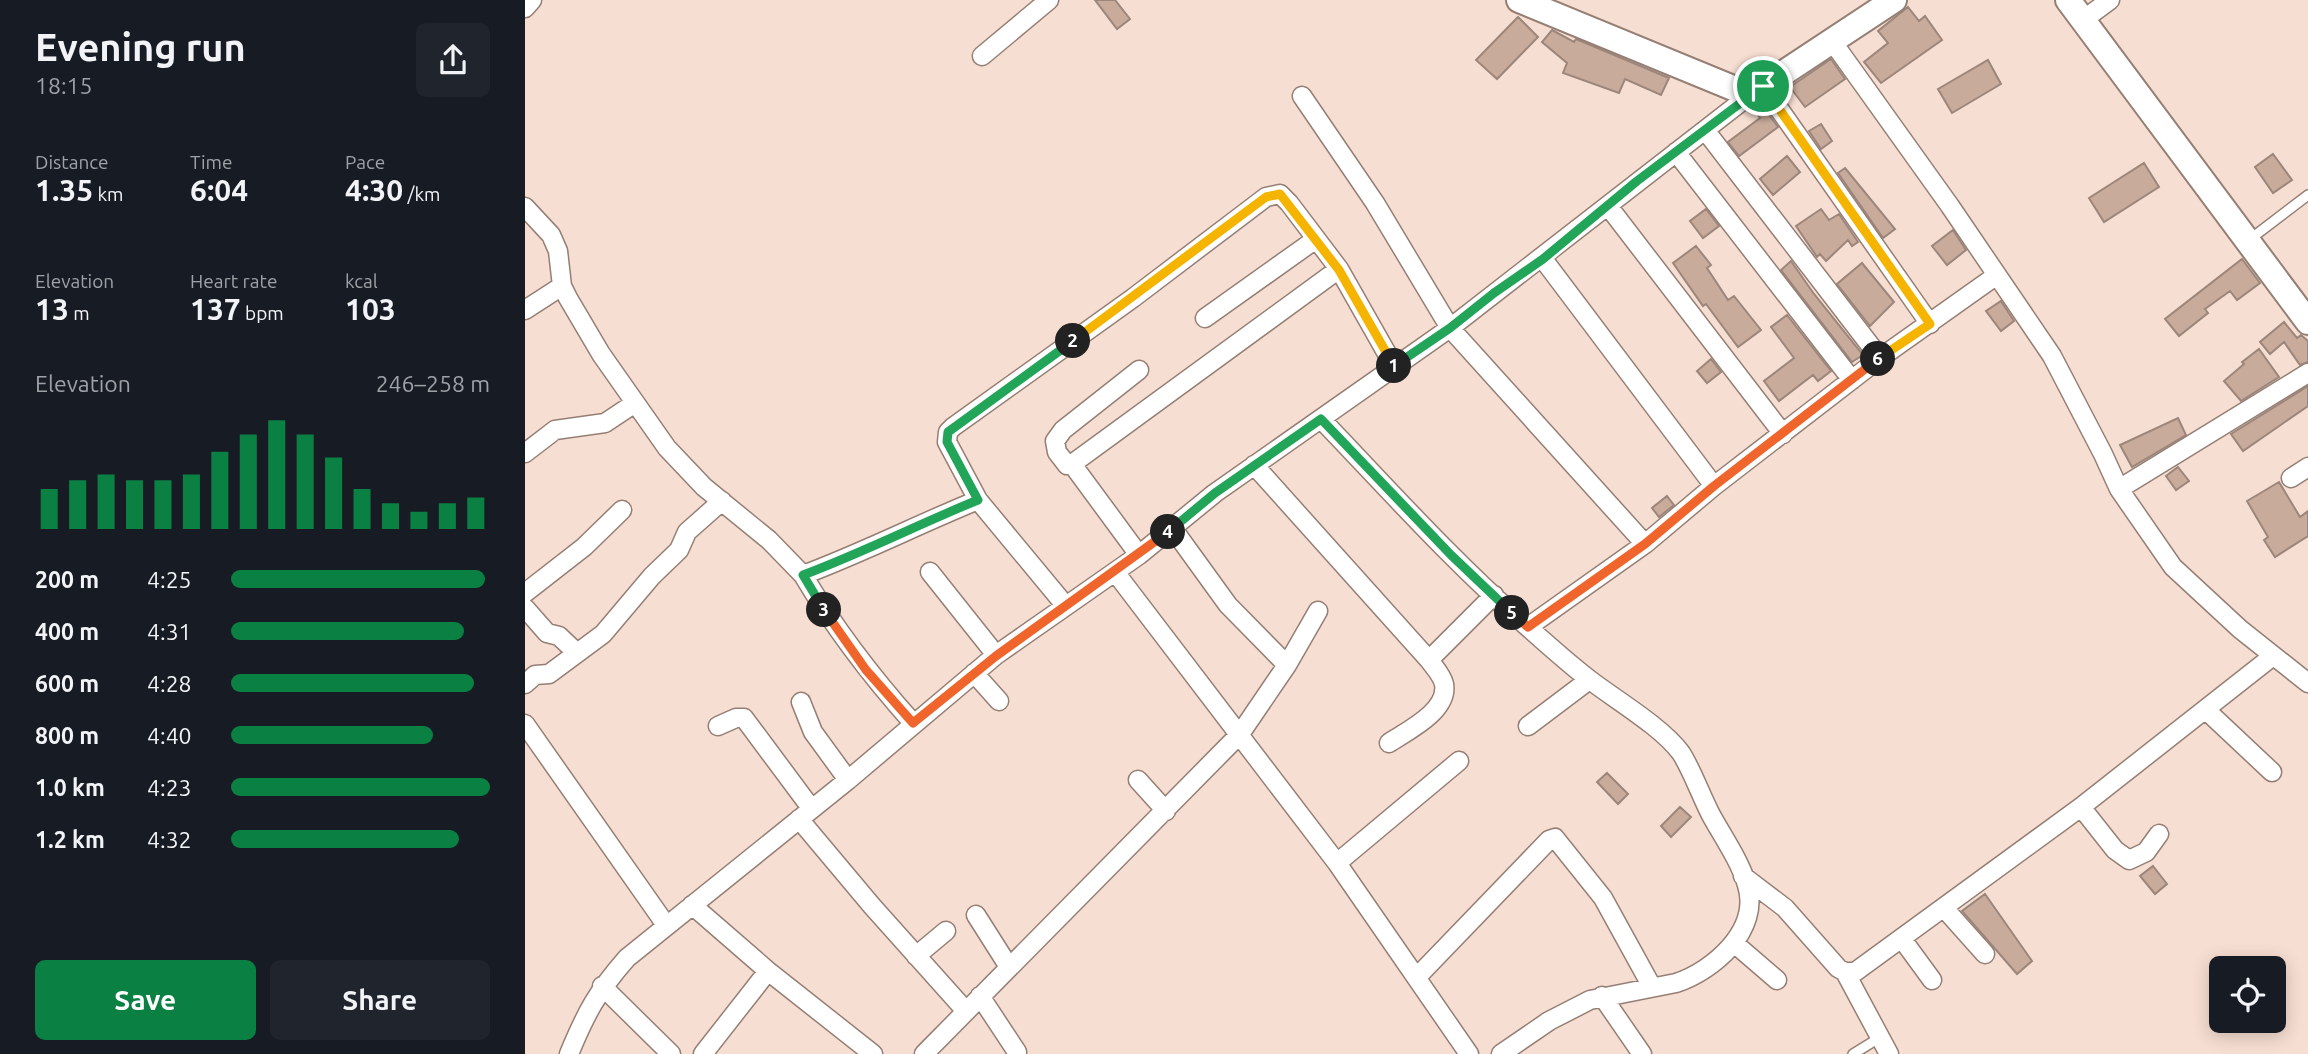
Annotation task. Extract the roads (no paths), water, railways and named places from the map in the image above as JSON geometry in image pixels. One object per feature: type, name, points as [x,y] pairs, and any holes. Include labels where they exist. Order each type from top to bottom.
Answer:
[{"type":"street","points":[[525,8],[532,0]]},
{"type":"street","points":[[982,56],[1049,0]]},
{"type":"street","points":[[1519,0],[1757,91],[1930,324]]},
{"type":"street","points":[[569,1054],[602,986],[627,958],[848,780],[974,673],[1065,605],[1139,555],[1215,493],[1450,328],[1543,259],[1757,91],[1894,0]]},
{"type":"street","points":[[2068,0],[2308,322]]},
{"type":"street","points":[[2083,20],[2111,0]]},
{"type":"street","points":[[1832,41],[2052,356],[2119,489],[2173,567],[2273,656],[2308,683]]},
{"type":"street","points":[[1302,96],[1375,203],[1450,328],[1645,544]]},
{"type":"street","points":[[1705,130],[1880,358]]},
{"type":"street","points":[[1676,152],[1852,380]]},
{"type":"street","points":[[1065,605],[978,500],[947,442],[948,432],[1133,298],[1266,197],[1280,194],[1316,239],[1339,270],[1394,366]]},
{"type":"street","points":[[1608,206],[1783,434]]},
{"type":"street","points":[[525,207],[551,235],[558,251],[562,286],[601,354],[667,448],[722,501],[769,540],[803,575],[829,619],[866,670],[913,723]]},
{"type":"street","points":[[1205,318],[1316,239]]},
{"type":"street","points":[[1543,259],[1714,486]]},
{"type":"street","points":[[1139,370],[1063,430],[1055,441],[1062,460],[1072,464],[1339,270]]},
{"type":"street","points":[[1528,627],[1645,544],[1714,486],[1880,358],[1997,275]]},
{"type":"street","points":[[525,310],[545,294],[562,286]]},
{"type":"street","points":[[2119,489],[2308,373]]},
{"type":"street","points":[[525,453],[555,430],[596,426],[635,403]]},
{"type":"street","points":[[1321,419],[1451,555],[1528,627],[1589,680],[1638,715],[1681,753],[1743,876],[1749,896],[1748,911],[1734,943],[1712,965],[1690,979],[1602,996],[1549,1021],[1501,1054]]},
{"type":"street","points":[[1072,464],[1139,555]]},
{"type":"street","points":[[1254,465],[1429,660],[1444,684],[1440,702],[1420,722],[1389,743]]},
{"type":"street","points":[[2291,478],[2308,467]]},
{"type":"street","points":[[803,575],[849,558],[926,521],[978,500]]},
{"type":"street","points":[[525,684],[535,675],[549,674],[608,629],[652,576],[679,550],[688,532],[722,501]]},
{"type":"street","points":[[525,593],[584,547],[622,510]]},
{"type":"street","points":[[1173,529],[1228,605],[1287,665]]},
{"type":"street","points":[[930,572],[996,656]]},
{"type":"street","points":[[1115,572],[1337,863],[1469,1054]]},
{"type":"street","points":[[1429,660],[1494,595]]},
{"type":"street","points":[[525,608],[547,633],[559,636],[577,653]]},
{"type":"street","points":[[923,1054],[1240,734],[1287,665],[1318,611]]},
{"type":"street","points":[[1845,972],[1860,969],[2081,807],[2273,656]]},
{"type":"street","points":[[974,673],[999,701]]},
{"type":"street","points":[[1528,726],[1589,680]]},
{"type":"street","points":[[801,702],[813,732],[848,780]]},
{"type":"street","points":[[2206,710],[2272,772]]},
{"type":"street","points":[[718,726],[736,718],[744,718],[805,813],[916,956],[965,1010]]},
{"type":"street","points":[[525,724],[666,925]]},
{"type":"street","points":[[1337,863],[1459,761]]},
{"type":"street","points":[[1138,780],[1166,811]]},
{"type":"street","points":[[2081,807],[2116,850],[2129,860],[2146,852],[2159,834]]},
{"type":"street","points":[[1417,977],[1496,893],[1549,840],[1555,838],[1603,898],[1652,988]]},
{"type":"street","points":[[1743,876],[1785,908],[1835,965],[1845,972],[1889,1054]]},
{"type":"street","points":[[692,905],[768,971],[873,1054]]},
{"type":"street","points":[[1944,908],[1985,954]]},
{"type":"street","points":[[976,915],[1009,967]]},
{"type":"street","points":[[916,956],[946,931]]},
{"type":"street","points":[[1902,939],[1932,981]]},
{"type":"street","points":[[1734,943],[1777,980]]},
{"type":"street","points":[[703,1054],[768,971]]},
{"type":"street","points":[[602,986],[671,1054]]},
{"type":"street","points":[[980,996],[1017,1052]]},
{"type":"street","points":[[1602,996],[1642,1054]]},
{"type":"lane","points":[[2248,241],[2308,195]]},
{"type":"lane","points":[[1853,1054],[1879,1038]]}]
